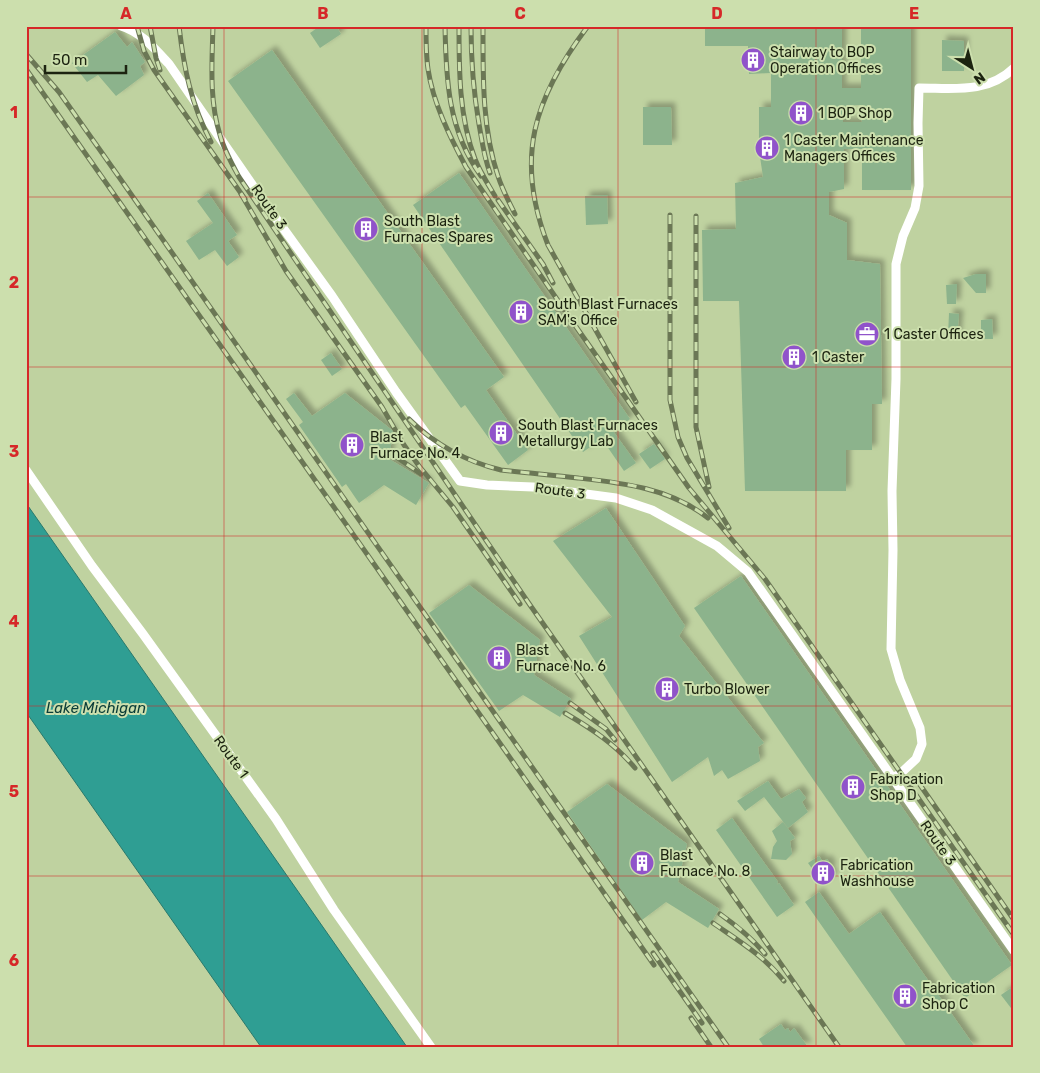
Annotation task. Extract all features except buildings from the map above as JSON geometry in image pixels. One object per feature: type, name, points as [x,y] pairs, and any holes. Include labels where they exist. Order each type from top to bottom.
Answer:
[{"type":"street","name":"Route 3","points":[[121,26],[130,29],[153,46],[169,64],[265,204],[332,296],[396,392],[460,481],[487,485],[533,486],[616,498],[652,510],[717,546],[748,572],[1014,951]]},
{"type":"street","points":[[893,778],[916,759],[922,744],[920,728],[900,680],[891,649],[896,264],[919,186],[919,88],[977,87],[1000,80],[1014,68]]},
{"type":"street","name":"Route 1","points":[[26,470],[92,566],[276,819],[334,910],[431,1047]]},
{"type":"water","name":"Lake Michigan","points":[[26,503],[407,1047],[261,1047],[26,712]]},
{"type":"railway","points":[[137,26],[144,51],[154,70],[245,199]]},
{"type":"railway","points":[[150,26],[160,70]]},
{"type":"railway","points":[[179,26],[189,86],[198,114],[211,142]]},
{"type":"railway","points":[[213,26],[212,81],[216,122],[228,157],[239,177],[530,605],[839,1047]]},
{"type":"railway","points":[[426,26],[427,64],[430,82],[448,132],[466,167],[689,488],[765,579],[1014,935]]},
{"type":"railway","points":[[445,26],[446,66],[455,123],[470,159],[481,176]]},
{"type":"railway","points":[[459,26],[461,93],[466,127],[477,164],[495,196]]},
{"type":"railway","points":[[471,26],[475,99],[483,149],[490,173]]},
{"type":"railway","points":[[483,26],[484,102],[489,139],[500,181],[515,214]]},
{"type":"railway","points":[[588,26],[554,78],[543,104],[535,130],[531,156],[532,184],[538,214],[548,245],[636,402]]},
{"type":"railway","points":[[26,54],[59,92],[728,1047]]},
{"type":"railway","points":[[26,69],[654,965]]},
{"type":"railway","points":[[241,194],[286,271],[382,407],[404,445],[453,507],[520,604]]},
{"type":"railway","points":[[498,200],[543,264],[553,283]]},
{"type":"railway","points":[[670,215],[670,400],[678,437],[687,458],[729,528]]},
{"type":"railway","points":[[696,216],[696,427],[709,487]]},
{"type":"railway","points":[[409,419],[440,444],[488,467],[629,485],[662,493],[693,508],[708,518]]},
{"type":"railway","points":[[392,454],[421,474]]},
{"type":"railway","points":[[570,703],[606,729],[615,740]]},
{"type":"railway","points":[[565,713],[603,738],[635,768]]},
{"type":"railway","points":[[918,782],[1014,920]]},
{"type":"railway","points":[[720,914],[744,932],[765,954]]},
{"type":"railway","points":[[713,923],[760,956],[784,981]]},
{"type":"railway","points":[[653,953],[702,1023]]},
{"type":"railway","points":[[691,1018],[711,1047]]},
{"type":"place","name":"Stairway to BOP Operation Offices","points":[[753,60]]},
{"type":"place","name":"1 BOP Shop","points":[[801,113]]},
{"type":"place","name":"1 Caster Maintenance Managers Offices","points":[[767,148]]},
{"type":"place","name":"South Blast Furnaces Spares","points":[[366,229]]},
{"type":"place","name":"South Blast Furnaces SAM's Office","points":[[521,312]]},
{"type":"place","name":"1 Caster Offices","points":[[867,334]]},
{"type":"place","name":"1 Caster","points":[[794,357]]},
{"type":"place","name":"South Blast Furnaces Metallurgy Lab","points":[[501,433]]},
{"type":"place","name":"Blast Furnace No. 4","points":[[352,445]]},
{"type":"place","name":"Blast Furnace No. 6","points":[[499,658]]},
{"type":"place","name":"Turbo Blower","points":[[667,689]]},
{"type":"place","name":"Fabrication Shop D","points":[[853,787]]},
{"type":"place","name":"Blast Furnace No. 8","points":[[642,863]]},
{"type":"place","name":"Fabrication Washhouse","points":[[823,873]]},
{"type":"place","name":"Fabrication Shop C","points":[[905,996]]}]
